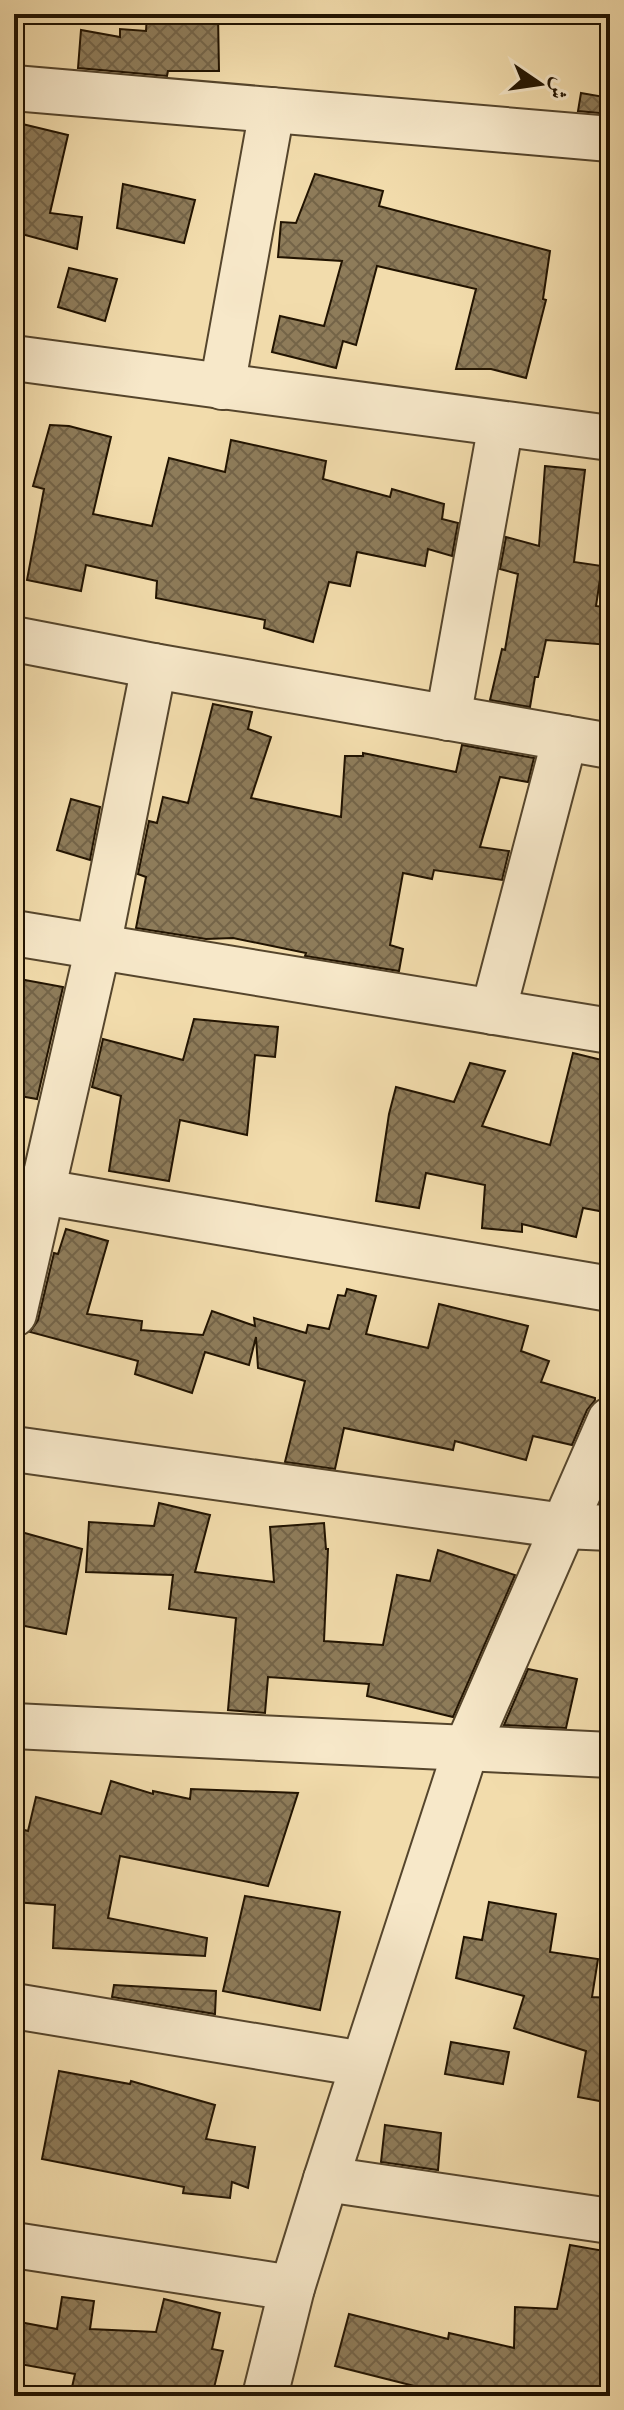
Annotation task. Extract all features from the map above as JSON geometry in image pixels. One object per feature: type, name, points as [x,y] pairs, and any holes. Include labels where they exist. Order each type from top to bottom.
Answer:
[{"type":"street","points":[[14,88],[610,139]]},
{"type":"street","points":[[222,387],[272,110]]},
{"type":"street","points":[[14,358],[610,438]]},
{"type":"street","points":[[448,718],[501,424]]},
{"type":"street","points":[[14,639],[610,746]]},
{"type":"street","points":[[14,1314],[28,1190],[98,947],[154,666]]},
{"type":"street","points":[[493,1012],[565,738]]},
{"type":"street","points":[[14,933],[610,1031]]},
{"type":"street","points":[[28,1190],[610,1289]]},
{"type":"street","points":[[265,2396],[292,2288],[466,1749],[610,1420]]},
{"type":"street","points":[[14,1449],[564,1526],[610,1528]]},
{"type":"street","points":[[14,1726],[610,1755]]},
{"type":"street","points":[[14,2006],[363,2064]]},
{"type":"street","points":[[326,2179],[610,2221]]},
{"type":"street","points":[[14,2245],[292,2288]]},
{"type":"building","points":[[147,14],[218,14],[219,71],[168,71],[167,76],[78,68],[81,30],[120,37],[120,29],[146,31]]},
{"type":"building","points":[[581,93],[610,98],[610,114],[578,111]]},
{"type":"building","points":[[14,122],[68,135],[50,213],[82,217],[77,249],[14,232]]},
{"type":"building","points":[[315,174],[383,191],[379,206],[550,251],[543,299],[546,300],[526,378],[491,369],[456,369],[476,289],[377,266],[356,345],[343,341],[336,368],[272,352],[280,316],[324,326],[342,261],[278,257],[281,222],[296,223]]},
{"type":"building","points":[[123,184],[195,200],[184,243],[117,228]]},
{"type":"building","points":[[69,268],[117,279],[105,321],[58,307]]},
{"type":"building","points":[[50,425],[69,426],[111,437],[93,514],[152,526],[169,458],[225,472],[231,440],[326,461],[323,479],[390,497],[392,489],[444,504],[442,519],[458,523],[452,556],[428,549],[425,566],[357,552],[350,586],[329,582],[313,642],[264,628],[265,620],[156,598],[157,581],[86,565],[81,591],[27,580],[44,489],[33,486]]},
{"type":"building","points":[[545,466],[585,470],[574,562],[602,566],[596,606],[610,608],[610,645],[546,640],[530,707],[490,700],[502,649],[505,650],[518,574],[500,569],[506,537],[539,546]]},
{"type":"building","points":[[213,704],[252,712],[248,729],[271,737],[251,798],[341,817],[345,756],[363,756],[363,753],[456,772],[462,745],[534,758],[528,782],[500,777],[480,847],[509,851],[502,880],[434,870],[432,879],[403,873],[390,945],[403,949],[399,971],[305,956],[306,953],[233,938],[206,939],[136,928],[146,877],[138,874],[149,821],[157,823],[163,797],[188,803]]},
{"type":"building","points":[[71,799],[100,807],[90,860],[57,850]]},
{"type":"building","points":[[14,978],[63,987],[37,1099],[14,1095]]},
{"type":"building","points":[[194,1019],[278,1027],[275,1057],[255,1055],[247,1135],[180,1120],[169,1181],[109,1171],[121,1096],[92,1087],[103,1039],[183,1060]]},
{"type":"building","points":[[573,1053],[610,1062],[610,1213],[583,1208],[576,1237],[522,1224],[522,1232],[482,1228],[485,1185],[426,1173],[419,1208],[376,1201],[396,1087],[454,1102],[470,1063],[505,1071],[482,1126],[550,1145]]},
{"type":"building","points":[[66,1229],[108,1241],[87,1314],[142,1321],[141,1330],[203,1335],[212,1311],[255,1326],[254,1318],[306,1333],[308,1325],[329,1329],[338,1295],[345,1296],[347,1289],[376,1296],[366,1334],[428,1348],[439,1304],[528,1326],[521,1351],[549,1361],[541,1382],[595,1400],[587,1410],[572,1445],[533,1436],[526,1460],[455,1441],[453,1450],[344,1428],[335,1469],[285,1462],[305,1381],[258,1368],[256,1337],[249,1365],[205,1352],[192,1393],[135,1374],[138,1361],[30,1332],[38,1320],[54,1253],[58,1254]]},
{"type":"building","points":[[159,1503],[210,1515],[195,1572],[274,1582],[270,1527],[324,1523],[328,1549],[324,1641],[383,1645],[397,1575],[430,1581],[438,1550],[515,1575],[453,1717],[367,1696],[369,1684],[268,1677],[265,1713],[228,1710],[236,1618],[169,1609],[173,1575],[86,1572],[89,1522],[154,1526]]},
{"type":"building","points":[[14,1530],[82,1549],[66,1634],[14,1624]]},
{"type":"building","points":[[528,1669],[577,1679],[566,1728],[504,1725]]},
{"type":"building","points":[[111,1781],[153,1794],[153,1791],[190,1799],[191,1789],[298,1793],[268,1886],[120,1856],[108,1918],[207,1938],[205,1956],[53,1948],[55,1905],[14,1902],[14,1827],[28,1831],[36,1797],[101,1814]]},
{"type":"building","points":[[245,1896],[340,1912],[320,2010],[223,1991]]},
{"type":"building","points":[[489,1902],[556,1914],[550,1952],[598,1959],[592,1997],[610,1998],[610,2103],[578,2097],[586,2051],[514,2028],[524,1996],[456,1978],[464,1937],[482,1940]]},
{"type":"building","points":[[114,1985],[216,1991],[215,2014],[112,1997]]},
{"type":"building","points":[[451,2042],[509,2052],[503,2084],[445,2074]]},
{"type":"building","points":[[59,2071],[130,2084],[131,2081],[215,2105],[206,2139],[255,2147],[248,2188],[232,2182],[230,2198],[183,2193],[184,2187],[42,2159]]},
{"type":"building","points":[[385,2125],[441,2133],[438,2170],[381,2162]]},
{"type":"building","points":[[570,2245],[610,2252],[610,2396],[491,2396],[448,2387],[446,2394],[335,2366],[349,2314],[448,2339],[449,2333],[514,2348],[515,2307],[557,2309]]},
{"type":"building","points":[[62,2297],[94,2301],[90,2329],[156,2332],[164,2299],[220,2313],[212,2349],[223,2351],[212,2396],[70,2396],[75,2374],[14,2363],[14,2321],[57,2329]]}]
